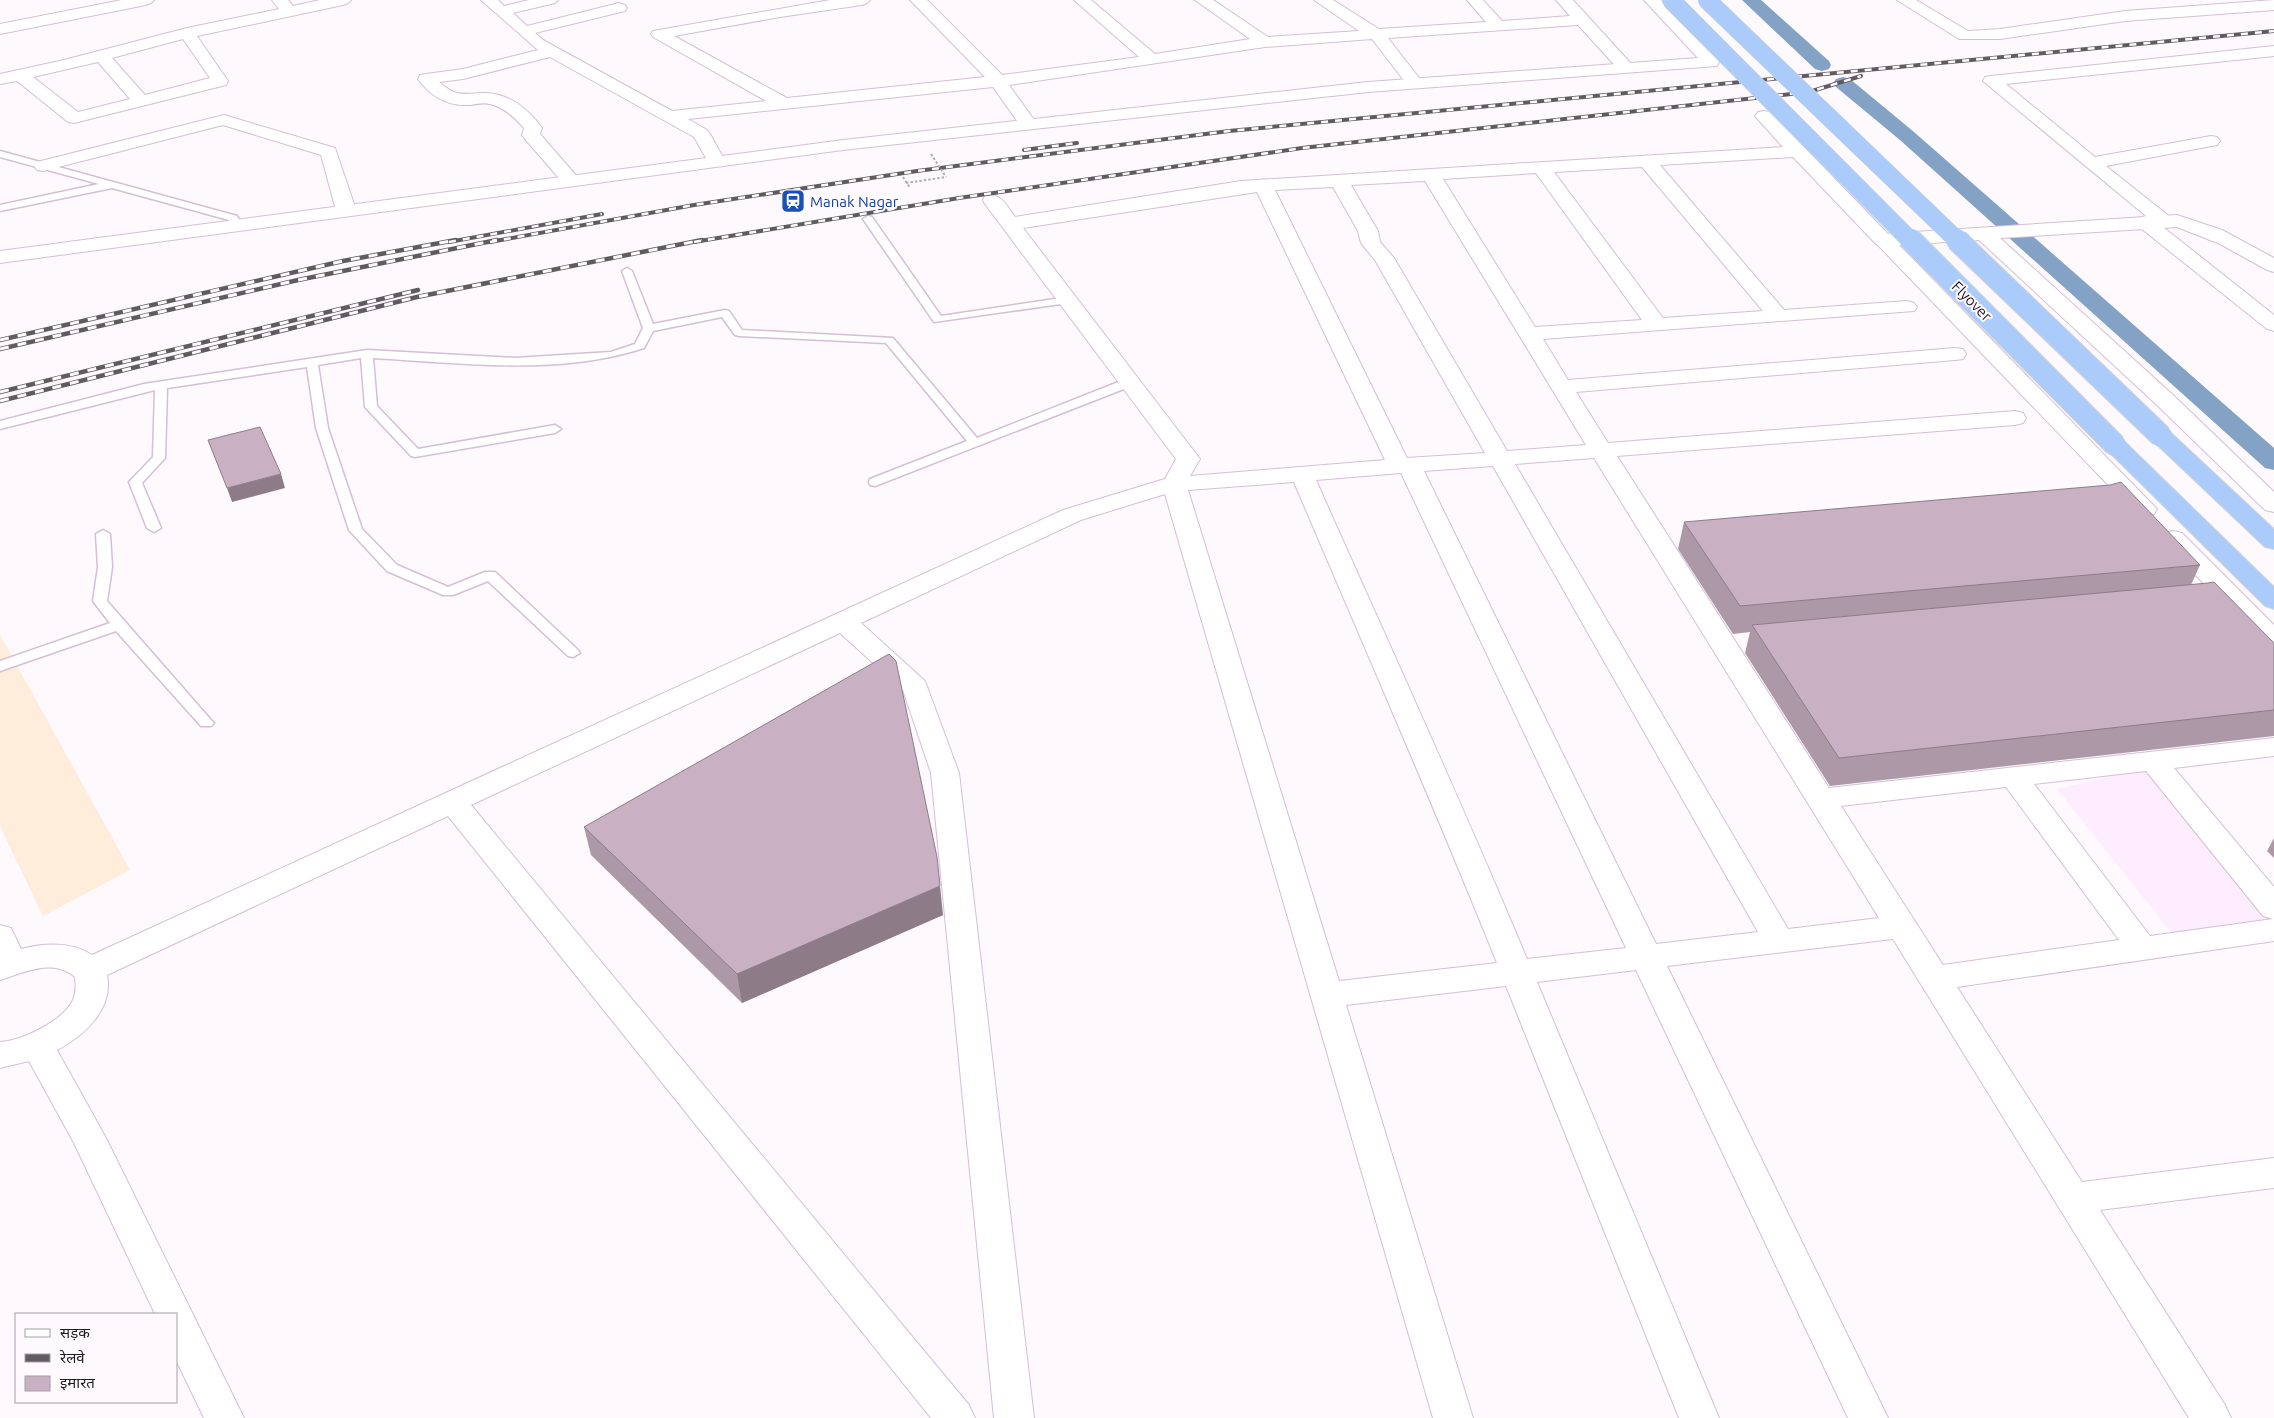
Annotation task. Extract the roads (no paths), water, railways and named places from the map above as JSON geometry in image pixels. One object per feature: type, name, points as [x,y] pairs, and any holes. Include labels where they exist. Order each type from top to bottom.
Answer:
[{"type":"highway","name":"Flyover","points":[[1671,0],[2115,445],[2274,601]]},
{"type":"highway","name":"Flyover","points":[[1707,0],[2274,542]]},
{"type":"street","points":[[0,30],[146,0]]},
{"type":"street","points":[[0,79],[187,33],[284,6],[343,0]]},
{"type":"street","points":[[495,5],[550,0]]},
{"type":"street","points":[[783,103],[659,34],[775,6],[862,0]]},
{"type":"street","points":[[918,0],[998,81],[1028,124]]},
{"type":"street","points":[[1082,0],[1152,60]]},
{"type":"street","points":[[1203,0],[1265,42]]},
{"type":"street","points":[[1324,1],[1350,0]]},
{"type":"street","points":[[1476,0],[1498,26]]},
{"type":"street","points":[[1564,0],[1627,68]]},
{"type":"street","points":[[0,257],[843,144],[1415,83],[1711,62],[1652,0]]},
{"type":"street","points":[[1905,0],[1966,36],[2000,34],[2125,16],[2264,3]]},
{"type":"street","points":[[1324,1],[1377,35],[1415,83]]},
{"type":"street","points":[[495,5],[537,43],[701,134],[716,161]]},
{"type":"street","points":[[524,31],[619,8]]},
{"type":"street","points":[[671,116],[998,81],[1265,42],[1581,20]]},
{"type":"street","points":[[43,166],[193,108],[220,81],[187,33]]},
{"type":"street","points":[[553,51],[463,74],[426,79],[436,90],[451,98],[496,100],[512,107],[525,116],[534,128],[531,135],[571,180]]},
{"type":"street","points":[[2274,51],[1991,81],[2091,163],[2154,221],[2274,325]]},
{"type":"street","points":[[101,55],[141,101]]},
{"type":"street","points":[[20,75],[74,118],[141,101],[193,108],[224,120],[329,152],[346,210]]},
{"type":"street","points":[[1764,116],[2274,640]]},
{"type":"street","points":[[2091,163],[2211,141]]},
{"type":"street","points":[[1010,224],[1262,185],[1798,151]]},
{"type":"street","points":[[1646,160],[1778,316]]},
{"type":"street","points":[[1541,167],[1657,325]]},
{"type":"street","points":[[1430,174],[1600,450],[2211,1418]]},
{"type":"street","points":[[1338,180],[1368,231],[1371,242],[1384,258],[1501,458],[1779,941]]},
{"type":"street","points":[[1262,185],[1404,466],[1646,957],[1868,1418]]},
{"type":"street","points":[[992,200],[1188,459],[1174,484],[1453,1418]]},
{"type":"street","points":[[1883,240],[2177,221],[2194,224],[2226,238],[2274,266]]},
{"type":"street","points":[[1988,233],[2274,504]]},
{"type":"street","points":[[1529,334],[1907,307]]},
{"type":"street","points":[[1562,387],[1954,354]]},
{"type":"street","points":[[89,970],[1072,515],[1174,484],[2015,418]]},
{"type":"street","points":[[1302,474],[1414,732],[1444,794],[1519,972],[1699,1418]]},
{"type":"street","points":[[1658,541],[1688,538]]},
{"type":"street","points":[[843,621],[915,687],[945,773],[1014,1418]]},
{"type":"street","points":[[1724,645],[1753,643]]},
{"type":"street","points":[[1820,799],[2274,747]]},
{"type":"street","points":[[2154,761],[2274,908]]},
{"type":"street","points":[[2014,776],[2143,949]]},
{"type":"street","points":[[453,802],[955,1418]]},
{"type":"street","points":[[1327,995],[1901,927]]},
{"type":"street","points":[[1934,978],[2274,930]]},
{"type":"street","points":[[0,1055],[10,1055],[54,1038],[73,1024],[91,997],[92,978],[89,970],[72,959],[57,956],[23,960],[4,956]]},
{"type":"street","points":[[37,1044],[89,1138],[174,1313]]},
{"type":"street","points":[[2073,1198],[2274,1173]]},
{"type":"street","points":[[178,1323],[224,1418]]},
{"type":"lane","points":[[0,154],[234,218],[238,224]]},
{"type":"lane","points":[[0,208],[114,185]]},
{"type":"lane","points":[[868,219],[938,320],[1068,300]]},
{"type":"lane","points":[[0,425],[161,385],[367,354],[515,362],[612,355],[640,346],[649,328],[627,272]]},
{"type":"lane","points":[[649,328],[725,313],[739,333],[889,340],[975,443]]},
{"type":"lane","points":[[367,354],[371,407],[415,453],[555,429]]},
{"type":"lane","points":[[312,362],[322,428],[356,530],[392,568],[448,592],[490,575],[573,653]]},
{"type":"lane","points":[[875,482],[1130,382]]},
{"type":"lane","points":[[154,528],[136,482],[159,458],[161,385]]},
{"type":"lane","points":[[103,534],[105,567],[100,601],[118,625],[206,723]]},
{"type":"lane","points":[[0,666],[118,625]]},
{"type":"waterway","points":[[1751,0],[1822,65]]},
{"type":"waterway","points":[[1843,83],[1907,136],[2274,462]]},
{"type":"railway","points":[[490,242],[694,205],[917,171],[1229,131],[2274,31]]},
{"type":"railway","points":[[694,242],[959,198],[1302,148],[1809,92],[1861,76]]},
{"type":"railway","points":[[1024,150],[1077,143]]},
{"type":"railway","points":[[449,242],[602,214]]},
{"type":"railway","points":[[0,340],[343,261],[456,240]]},
{"type":"railway","points":[[0,349],[298,280],[497,240]]},
{"type":"railway","points":[[0,401],[417,297],[702,240]]},
{"type":"railway","points":[[0,392],[418,290]]},
{"type":"place","name":"Manak Nagar","points":[[793,201]]}]
